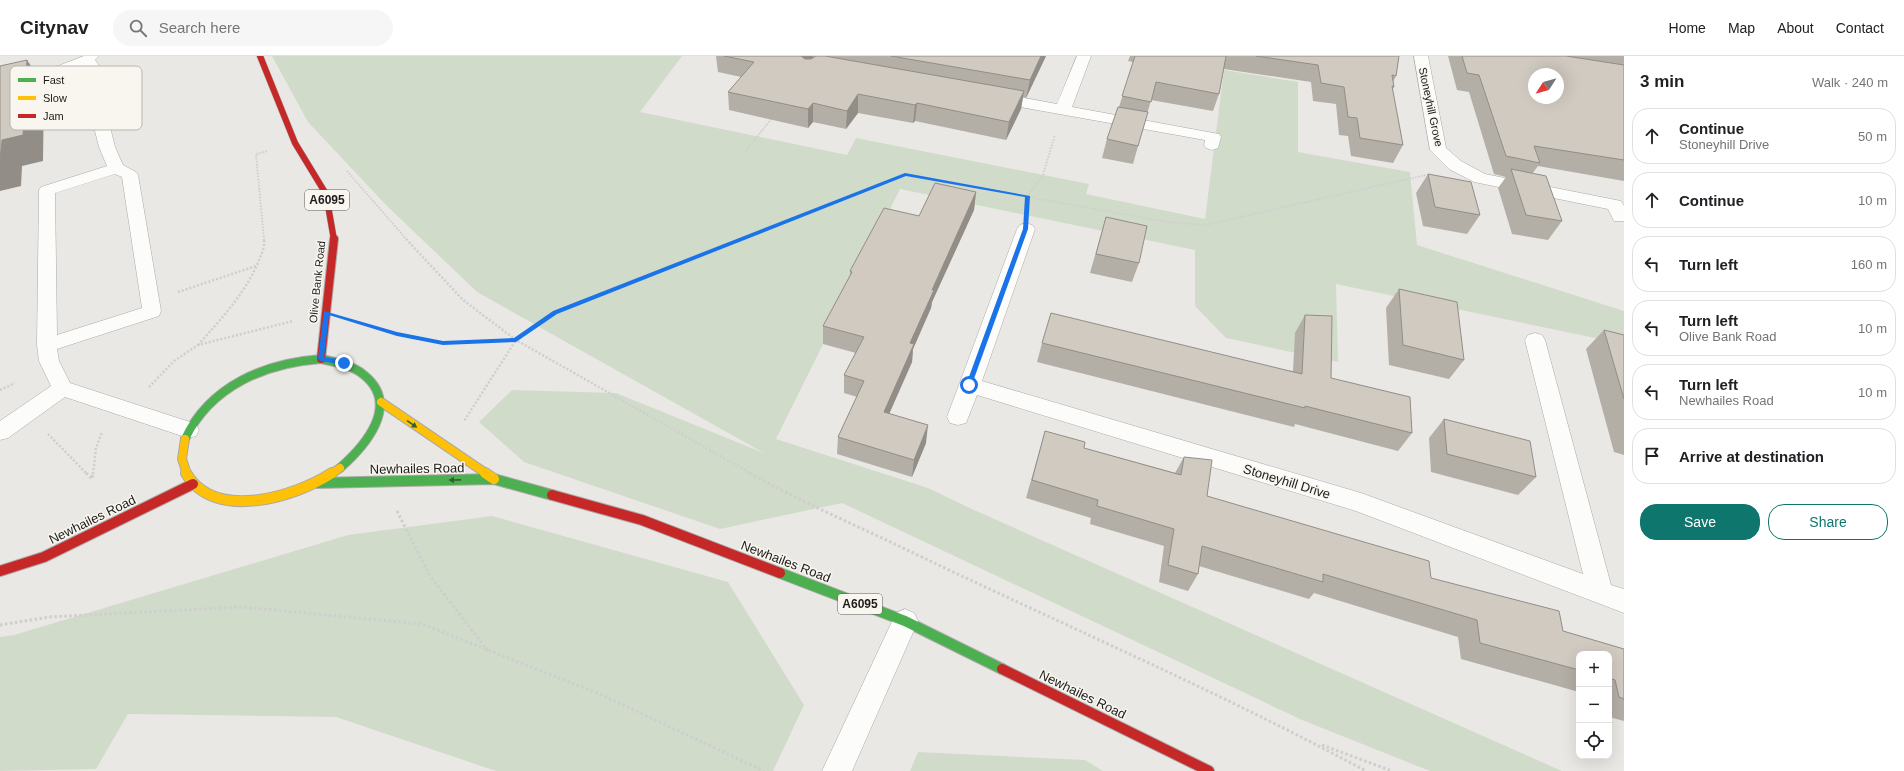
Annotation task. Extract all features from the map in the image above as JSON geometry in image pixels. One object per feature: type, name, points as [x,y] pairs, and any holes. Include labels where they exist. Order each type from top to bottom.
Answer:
[{"type":"main road","name":"Olive Bank Road","points":[[260,56],[295,143],[326,194],[335,244],[321,359]]},
{"type":"main road","name":"Newhailes Road","points":[[321,359],[344,363],[363,372],[375,385],[381,402],[378,422],[366,444],[344,465],[317,483],[282,496],[246,502],[215,497],[193,484],[183,468],[182,450],[188,430],[205,407],[230,386],[260,371],[291,362],[321,359]]},
{"type":"main road","name":"Newhailes Road","points":[[381,402],[494,479]]},
{"type":"main road","name":"Newhailes Road","points":[[317,483],[494,479],[642,520],[905,622],[1209,771]]},
{"type":"main road","name":"Newhailes Road","points":[[0,571],[44,557],[193,484]]},
{"type":"street","points":[[1063,109],[1084,56]]},
{"type":"street","name":"Stoneyhill Grove","points":[[1421,56],[1438,150],[1455,165],[1480,178],[1615,205],[1620,217]]},
{"type":"street","points":[[977,94],[1213,137],[1212,145]]},
{"type":"street","points":[[958,417],[1026,229]]},
{"type":"street","points":[[1535,340],[1600,592]]},
{"type":"street","name":"Stoneyhill Drive","points":[[969,385],[1360,503],[1624,601]]},
{"type":"street","points":[[837,771],[905,622]]},
{"type":"lane","points":[[69,66],[90,58]]},
{"type":"lane","points":[[0,81],[10,79]]},
{"type":"lane","points":[[47,345],[152,311],[130,175],[116,168],[107,147],[103,130]]},
{"type":"lane","points":[[116,168],[47,190],[47,345],[49,361],[62,388],[188,430]]},
{"type":"lane","points":[[0,432],[62,388]]},
{"type":"path","points":[[1026,229],[1028,196],[1043,176],[1063,109]]},
{"type":"path","points":[[746,151],[775,115]]},
{"type":"path","points":[[4,389],[92,479],[96,448],[106,421],[128,410],[174,362],[198,345],[235,304],[252,276],[265,246],[256,154],[295,143]]},
{"type":"path","points":[[447,447],[516,340],[555,312],[905,175],[1168,222],[1206,225],[1422,177],[1455,165]]},
{"type":"path","points":[[344,166],[411,245],[463,300],[516,340],[764,481],[963,577],[1137,656],[1314,743],[1366,771]]},
{"type":"path","points":[[151,300],[256,266]]},
{"type":"path","points":[[198,345],[326,312],[397,334],[443,343],[516,340]]},
{"type":"path","points":[[415,481],[397,510],[430,576],[488,650]]},
{"type":"path","points":[[0,625],[49,617],[242,607],[422,624],[602,695],[764,771]]},
{"type":"path","points":[[1314,743],[1392,771]]},
{"type":"green space","points":[[272,56],[682,56],[640,112],[847,155],[856,138],[1089,184],[1086,194],[1205,219],[1224,70],[1298,82],[1298,152],[1410,172],[1417,245],[1624,311],[1624,344],[1336,284],[1338,362],[1226,338],[1195,306],[1195,250],[900,189],[776,439],[928,488],[974,510],[1562,771],[1430,771],[1302,720],[842,503],[720,529],[524,462],[479,422],[512,390],[616,393],[764,453],[477,292],[386,205],[308,122]]},
{"type":"green space","points":[[492,516],[728,582],[804,705],[773,771],[496,771],[336,717],[128,714],[96,769],[0,771],[0,637],[14,635],[348,535]]},
{"type":"green space","points":[[918,752],[1085,760],[1103,771],[910,771]]},
{"type":"building","points":[[724,56],[801,56],[805,59],[811,59],[816,56],[825,56],[1024,91],[1009,122],[917,103],[915,105],[858,94],[847,111],[813,103],[808,109],[728,92],[754,62]]},
{"type":"building","points":[[891,56],[1041,56],[1030,80]]},
{"type":"building","points":[[1135,56],[1226,56],[1219,94],[1156,82],[1151,102],[1122,96]]},
{"type":"building","points":[[1256,56],[1399,56],[1396,76],[1392,75],[1394,87],[1392,86],[1403,145],[1360,138],[1357,118],[1348,117],[1344,87],[1321,83],[1318,65]]},
{"type":"building","points":[[1462,56],[1566,56],[1624,65],[1624,160],[1534,146],[1540,163],[1506,156],[1479,75],[1467,73]]},
{"type":"building","points":[[27,60],[27,66],[10,66],[10,130],[23,130],[23,135],[2,140],[0,160],[0,66]]},
{"type":"building","points":[[1118,107],[1148,112],[1138,146],[1107,139]]},
{"type":"building","points":[[1511,169],[1546,176],[1562,221],[1526,215]]},
{"type":"building","points":[[1428,174],[1471,182],[1480,215],[1435,207]]},
{"type":"building","points":[[935,183],[976,192],[932,290],[934,290],[910,343],[914,344],[884,412],[928,425],[914,460],[838,437],[864,381],[844,375],[864,337],[823,326],[852,272],[850,271],[884,208],[919,216]]},
{"type":"building","points":[[1106,217],[1147,226],[1139,263],[1096,254]]},
{"type":"building","points":[[1399,289],[1457,302],[1464,360],[1403,345]]},
{"type":"building","points":[[1051,313],[1302,374],[1305,315],[1332,316],[1331,378],[1410,397],[1412,433],[1042,343]]},
{"type":"building","points":[[1604,330],[1624,335],[1624,399]]},
{"type":"building","points":[[1444,419],[1530,441],[1536,477],[1447,454]]},
{"type":"building","points":[[1045,431],[1085,442],[1084,448],[1181,475],[1184,457],[1212,460],[1207,496],[1429,561],[1431,578],[1559,611],[1563,631],[1624,649],[1624,699],[1619,697],[1615,680],[1612,679],[1612,651],[1576,651],[1576,669],[1480,643],[1477,620],[1323,574],[1323,582],[1202,546],[1198,574],[1168,565],[1174,529],[1097,506],[1098,500],[1032,480]]},
{"type":"traffic: fast","points":[[321,359],[346,365],[364,375],[375,387],[380,402],[378,419],[370,436],[358,452],[340,468]]},
{"type":"traffic: fast","points":[[185,439],[191,426],[210,402],[236,383],[278,365],[321,359]]},
{"type":"traffic: fast","points":[[317,483],[494,479],[552,495]]},
{"type":"traffic: fast","points":[[780,573],[905,621],[1002,669]]},
{"type":"traffic: slow","points":[[381,402],[494,479]]},
{"type":"traffic: slow","points":[[185,439],[182,449],[182,459],[186,473],[203,492],[220,499],[241,501],[263,500],[306,487],[325,478],[340,468]]},
{"type":"traffic: jam","points":[[260,56],[295,143],[326,194],[335,244],[321,359]]},
{"type":"traffic: jam","points":[[0,571],[44,557],[193,484]]},
{"type":"traffic: jam","points":[[552,495],[642,520],[780,573]]},
{"type":"traffic: jam","points":[[1002,669],[1209,771]]},
{"type":"route","points":[[344,363],[321,359],[326,312],[397,334],[443,343],[516,340],[555,312],[905,175],[1028,196],[1026,229],[969,385]]}]
